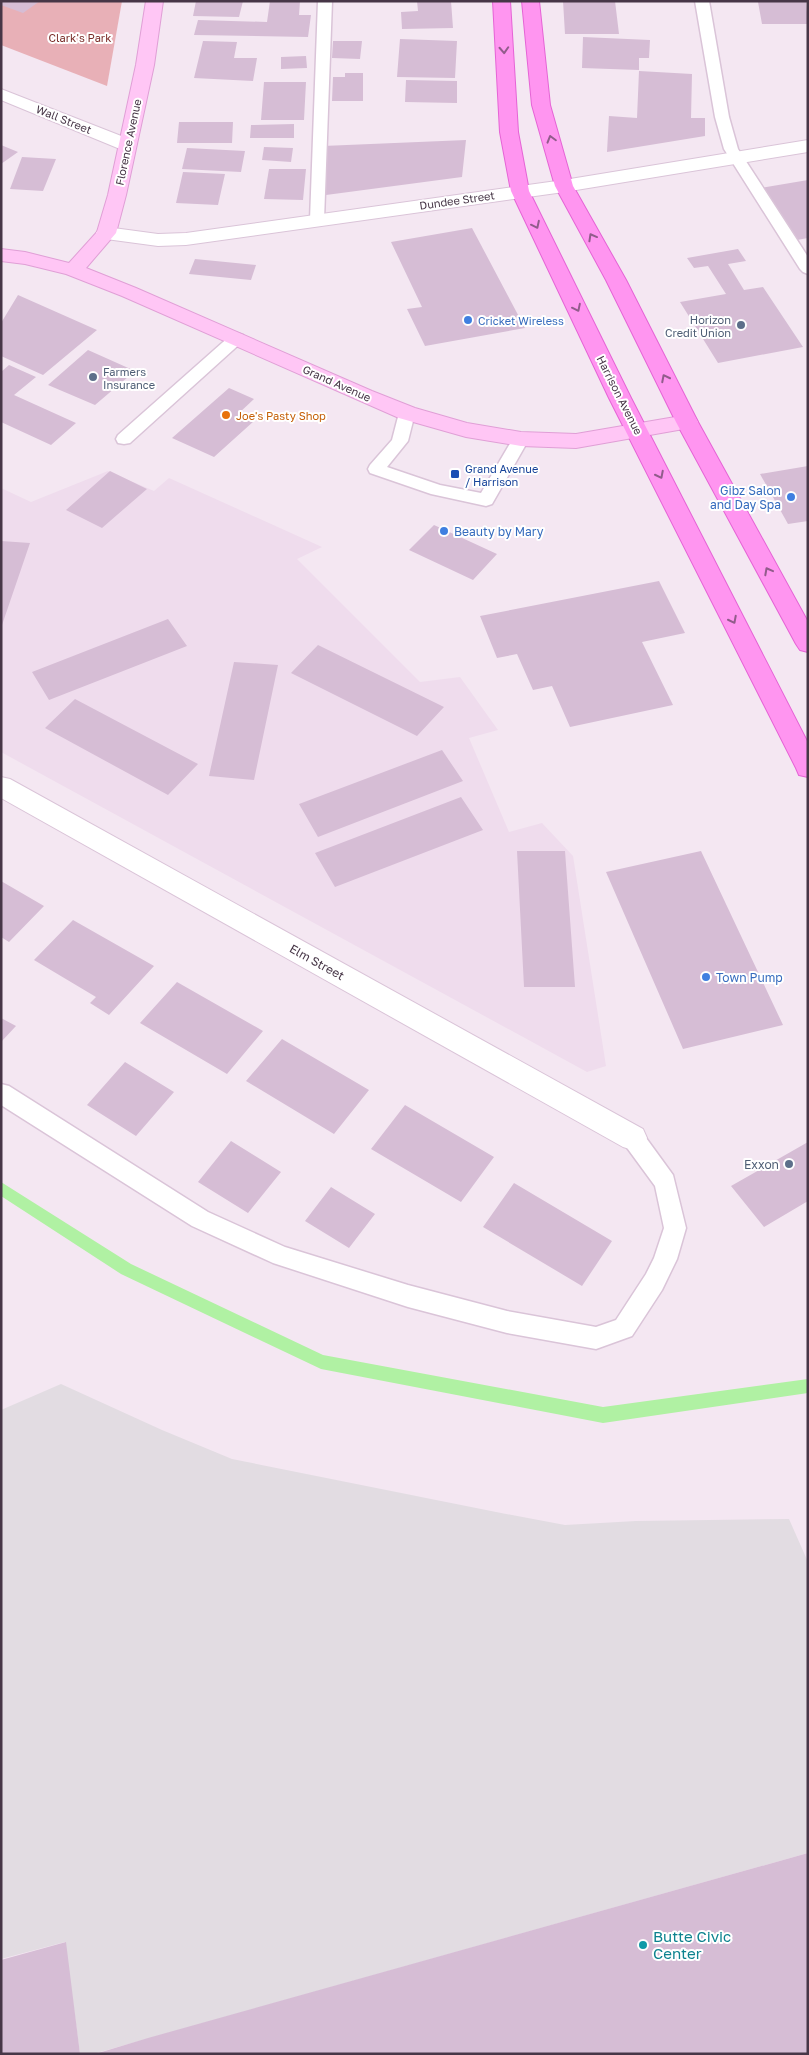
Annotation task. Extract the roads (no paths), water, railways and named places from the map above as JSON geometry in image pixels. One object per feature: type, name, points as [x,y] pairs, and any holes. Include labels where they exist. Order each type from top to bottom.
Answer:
[{"type":"main road","name":"Florence Avenue","points":[[73,270],[106,233],[117,195],[126,145],[145,64],[155,1]]},
{"type":"main road","name":"Harrison Avenue","points":[[501,1],[509,132],[520,191],[638,432],[808,768]]},
{"type":"main road","points":[[530,1],[541,105],[564,186],[616,280],[687,422],[808,644]]},
{"type":"main road","name":"Grand Avenue","points":[[1,255],[25,258],[73,270],[237,338],[406,413],[466,430],[521,439],[576,441],[638,432],[687,422]]},
{"type":"street","name":"Wall Street","points":[[1,94],[126,145]]},
{"type":"street","name":"Dundee Street","points":[[106,233],[169,241],[564,186],[808,146]]},
{"type":"street","name":"Elm Street","points":[[1,786],[633,1138]]},
{"type":"lane","points":[[317,220],[325,1]]},
{"type":"lane","points":[[702,1],[724,125],[731,149],[808,269]]},
{"type":"lane","points":[[124,439],[237,338]]},
{"type":"lane","points":[[406,413],[400,441],[376,469],[437,490],[486,500],[521,439]]},
{"type":"lane","points":[[1,1093],[200,1219],[281,1256],[408,1296],[507,1322],[596,1338],[624,1328],[654,1282],[675,1228],[665,1182],[633,1138]]},
{"type":"waterway","points":[[1,1188],[126,1269],[321,1362],[603,1415],[808,1386]]},
{"type":"place","name":"Cricket Wireless","points":[[468,320]]},
{"type":"place","name":"Horizon Credit Union","points":[[741,325]]},
{"type":"place","name":"Farmers Insurance","points":[[93,377]]},
{"type":"place","name":"Joe's Pasty Shop","points":[[226,415]]},
{"type":"place","name":"Grand Avenue / Harrison","points":[[455,474]]},
{"type":"place","name":"Gibz Salon and Day Spa","points":[[791,497]]},
{"type":"place","name":"Beauty by Mary","points":[[444,531]]},
{"type":"place","name":"Town Pump","points":[[706,977]]},
{"type":"place","name":"Exxon","points":[[789,1164]]},
{"type":"place","name":"Butte Civic Center","points":[[643,1945]]},
{"type":"park label","name":"Clark's Park","points":[[80,37]]}]
